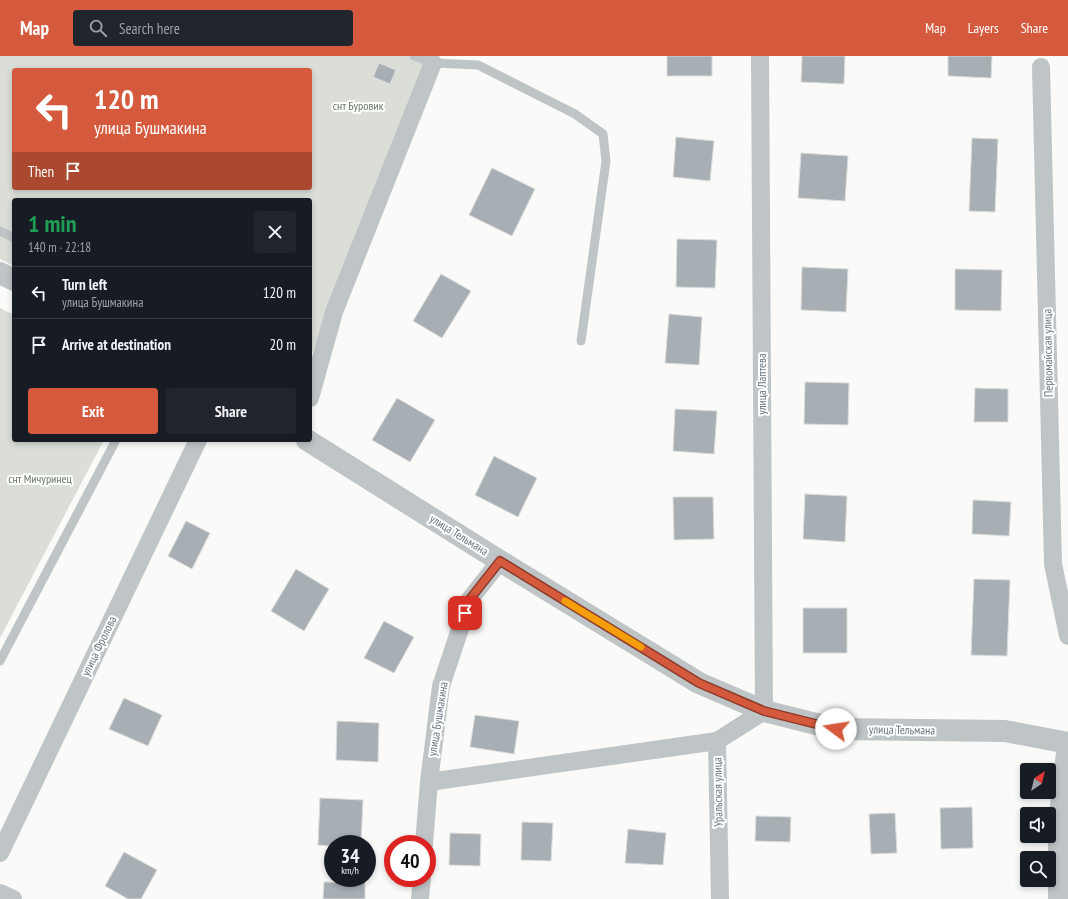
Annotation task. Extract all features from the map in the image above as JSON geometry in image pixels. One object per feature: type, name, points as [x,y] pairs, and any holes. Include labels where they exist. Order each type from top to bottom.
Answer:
[{"type":"street","name":"улица Лаптева","points":[[760,56],[764,711]]},
{"type":"street","points":[[312,391],[334,312],[434,60]]},
{"type":"street","name":"Первомайская улица","points":[[1041,67],[1053,564],[1068,636]]},
{"type":"street","points":[[0,273],[12,279]]},
{"type":"street","name":"улица Фролова","points":[[0,853],[197,442]]},
{"type":"street","name":"улица Тельмана","points":[[310,442],[699,683],[764,711],[836,729],[1005,731],[1068,744]]},
{"type":"street","name":"улица Бушмакина","points":[[425,835],[429,782],[441,686],[470,599],[500,561]]},
{"type":"street","name":"Уральская улица","points":[[720,899],[717,741],[764,711]]},
{"type":"street","points":[[429,782],[717,741]]},
{"type":"street","points":[[1059,899],[1068,744]]},
{"type":"street","points":[[420,899],[421,887]]},
{"type":"street","points":[[0,893],[13,899]]},
{"type":"lane","points":[[414,56],[478,65],[575,114],[603,134],[606,161],[581,341]]},
{"type":"lane","points":[[0,231],[12,237]]},
{"type":"lane","points":[[0,661],[115,442]]},
{"type":"green space","name":"снт Буровик","points":[[0,56],[426,56],[391,156],[312,353],[312,198],[12,198],[12,265],[0,259]]},
{"type":"green space","name":"снт Мичуринец","points":[[0,308],[12,314],[12,442],[103,442],[0,638]]},
{"type":"building","points":[[667,56],[712,56],[712,76],[667,76]]},
{"type":"building","points":[[802,56],[845,56],[844,84],[801,82]]},
{"type":"building","points":[[948,56],[992,56],[991,78],[948,76]]},
{"type":"building","points":[[379,63],[396,70],[390,84],[373,77]]},
{"type":"building","points":[[676,137],[714,141],[710,181],[673,177]]},
{"type":"building","points":[[972,138],[998,139],[995,212],[969,211]]},
{"type":"building","points":[[801,153],[848,156],[845,201],[798,198]]},
{"type":"building","points":[[492,168],[535,189],[512,236],[469,215]]},
{"type":"building","points":[[677,239],[717,240],[715,288],[676,287]]},
{"type":"building","points":[[802,267],[848,269],[846,312],[801,310]]},
{"type":"building","points":[[955,269],[1002,270],[1001,311],[955,310]]},
{"type":"building","points":[[441,274],[471,291],[442,338],[413,321]]},
{"type":"building","points":[[669,314],[702,317],[699,365],[665,363]]},
{"type":"building","points":[[805,382],[849,383],[848,425],[804,424]]},
{"type":"building","points":[[975,388],[1008,389],[1008,422],[974,422]]},
{"type":"building","points":[[397,398],[435,420],[410,462],[372,440]]},
{"type":"building","points":[[675,409],[717,411],[714,454],[673,451]]},
{"type":"building","points":[[494,456],[537,478],[518,517],[475,495]]},
{"type":"building","points":[[805,494],[847,496],[845,542],[803,539]]},
{"type":"building","points":[[673,497],[713,497],[714,539],[674,540]]},
{"type":"building","points":[[973,500],[1011,502],[1009,536],[972,534]]},
{"type":"building","points":[[186,521],[210,533],[192,569],[168,556]]},
{"type":"building","points":[[296,569],[329,589],[304,631],[271,611]]},
{"type":"building","points":[[974,579],[1010,580],[1007,656],[971,655]]},
{"type":"building","points":[[803,608],[847,608],[847,653],[803,653]]},
{"type":"building","points":[[384,621],[414,637],[394,673],[364,658]]},
{"type":"building","points":[[124,698],[162,715],[148,746],[109,729]]},
{"type":"building","points":[[475,715],[519,721],[514,754],[470,747]]},
{"type":"building","points":[[337,721],[379,723],[378,762],[336,760]]},
{"type":"building","points":[[320,798],[363,800],[361,835],[324,835],[324,845],[318,845]]},
{"type":"building","points":[[972,807],[973,848],[941,849],[940,808]]},
{"type":"building","points":[[895,813],[897,853],[871,854],[869,814]]},
{"type":"building","points":[[756,816],[791,817],[790,842],[755,841]]},
{"type":"building","points":[[522,822],[553,823],[551,861],[521,860]]},
{"type":"building","points":[[628,829],[666,833],[663,865],[625,863]]},
{"type":"building","points":[[450,833],[481,834],[480,866],[449,865]]},
{"type":"building","points":[[124,852],[157,870],[141,899],[128,899],[105,886]]},
{"type":"building","points":[[324,882],[324,887],[365,887],[365,899],[323,899]]},
{"type":"slow traffic","points":[[565,601],[641,647]]},
{"type":"route","points":[[465,613],[470,599],[500,561],[699,683],[764,711],[836,729]]}]
